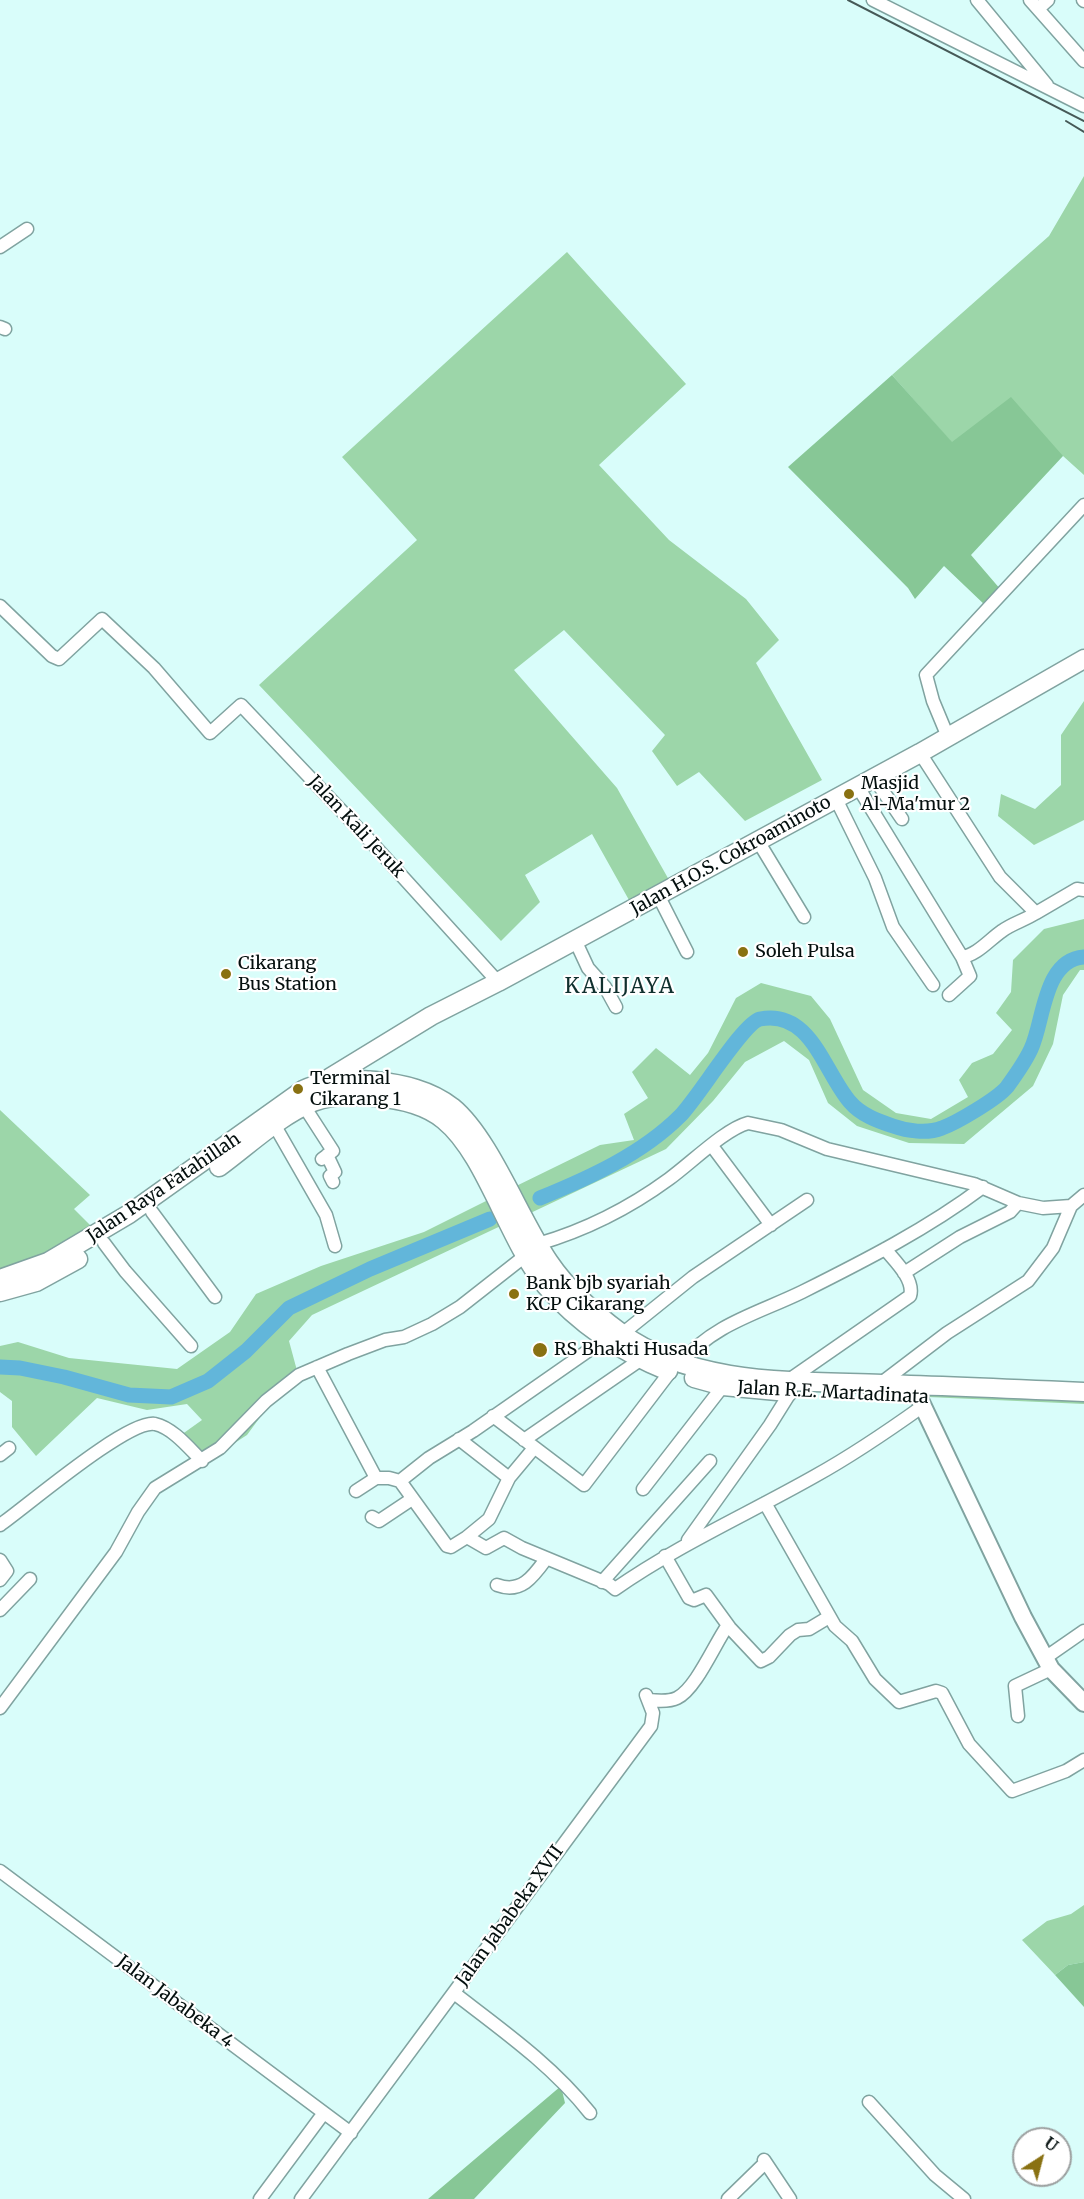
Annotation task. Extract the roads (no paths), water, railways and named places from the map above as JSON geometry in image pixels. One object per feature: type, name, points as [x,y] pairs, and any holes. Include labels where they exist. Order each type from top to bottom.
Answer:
[{"type":"highway","name":"Jalan H.O.S. Cokroaminoto","points":[[314,1097],[354,1061],[376,1051],[431,1016],[866,783],[1084,659]]},
{"type":"highway","points":[[376,1051],[378,1067],[386,1082]]},
{"type":"highway","name":"Jalan R.E. Martadinata","points":[[314,1097],[366,1080],[386,1082],[426,1092],[453,1108],[553,1293],[614,1336],[640,1360],[708,1370],[789,1386],[921,1402],[1084,1404]]},
{"type":"highway","name":"Jalan Raya Fatahillah","points":[[0,1279],[27,1272],[70,1251],[196,1168],[303,1090],[314,1097],[152,1212],[104,1243],[52,1275],[0,1292]]},
{"type":"highway","name":"Jalan R.E. Martadinata","points":[[314,1097],[392,1098],[418,1105],[443,1119],[479,1154]]},
{"type":"highway","name":"Jalan R.E. Martadinata","points":[[614,1336],[645,1348],[676,1367],[723,1386],[880,1384],[1084,1392]]},
{"type":"main road","points":[[921,1402],[1018,1607],[1048,1664],[1084,1703]]},
{"type":"street","points":[[873,0],[1084,106]]},
{"type":"street","points":[[970,0],[980,3],[1049,87]]},
{"type":"street","points":[[1048,0],[1034,4],[1084,61]]},
{"type":"street","points":[[0,247],[27,229]]},
{"type":"street","points":[[948,737],[929,692],[926,675],[1084,505]]},
{"type":"street","name":"Jalan Kali Jeruk","points":[[0,606],[52,656],[59,659],[102,619],[154,668],[210,733],[241,705],[498,982]]},
{"type":"street","points":[[920,753],[1000,877],[1036,913]]},
{"type":"street","points":[[866,783],[902,819]]},
{"type":"street","points":[[866,783],[934,917],[962,957],[970,976],[949,995]]},
{"type":"street","points":[[836,799],[876,878],[893,927],[933,985]]},
{"type":"street","points":[[758,842],[804,917]]},
{"type":"street","points":[[962,957],[979,949],[1005,928],[1012,928],[1077,889],[1084,890]]},
{"type":"street","points":[[658,895],[687,952]]},
{"type":"street","points":[[575,940],[588,968],[605,987],[616,1007]]},
{"type":"street","points":[[314,1097],[333,1151],[325,1157],[335,1172],[330,1176],[333,1182]]},
{"type":"street","points":[[0,1708],[116,1552],[138,1512],[155,1488],[220,1448],[274,1394],[299,1375],[317,1367],[377,1343],[404,1337],[432,1324],[460,1307],[531,1250],[620,1212],[743,1124],[751,1123],[801,1136],[826,1149],[983,1186],[1018,1203],[1043,1208],[1071,1206]]},
{"type":"street","points":[[275,1126],[326,1215],[335,1246]]},
{"type":"street","points":[[712,1146],[771,1226]]},
{"type":"street","points":[[493,1416],[580,1485],[586,1485],[676,1367],[704,1339],[722,1327],[796,1294],[885,1249],[960,1204],[983,1186]]},
{"type":"street","points":[[880,1384],[947,1333],[1028,1281],[1053,1248],[1071,1206],[1084,1195]]},
{"type":"street","points":[[400,1481],[429,1458],[614,1336],[693,1277],[807,1200]]},
{"type":"street","points":[[904,1273],[960,1237],[1010,1212],[1018,1203]]},
{"type":"street","points":[[152,1212],[215,1297]]},
{"type":"street","points":[[104,1243],[125,1271],[191,1346]]},
{"type":"street","points":[[686,1543],[770,1425],[789,1386],[910,1296],[911,1289],[904,1273],[885,1249]]},
{"type":"street","points":[[356,1491],[376,1478],[400,1481],[433,1523],[447,1546],[451,1547],[467,1538],[489,1519],[529,1444],[640,1360]]},
{"type":"street","points":[[317,1367],[376,1478]]},
{"type":"street","points":[[644,1489],[723,1386]]},
{"type":"street","points":[[467,1538],[484,1548],[505,1538],[546,1559],[615,1589],[686,1543],[765,1503],[871,1443],[921,1402]]},
{"type":"street","points":[[0,1526],[106,1445],[144,1425],[153,1424],[167,1430],[202,1461]]},
{"type":"street","points":[[459,1439],[509,1478]]},
{"type":"street","points":[[602,1582],[710,1461]]},
{"type":"street","points":[[372,1518],[380,1521],[412,1499]]},
{"type":"street","points":[[765,1503],[829,1617],[852,1641],[876,1679],[899,1702],[936,1691],[942,1693],[969,1744],[1012,1791],[1066,1771],[1084,1760]]},
{"type":"street","points":[[665,1556],[689,1598],[694,1600],[706,1595],[728,1625],[761,1660],[769,1656],[790,1635],[798,1630],[809,1629],[829,1617]]},
{"type":"street","points":[[497,1585],[513,1589],[524,1584],[546,1559]]},
{"type":"street","points":[[0,1560],[7,1571],[0,1580]]},
{"type":"street","points":[[0,1610],[30,1579]]},
{"type":"street","name":"Jalan Jababeka XVII","points":[[301,2199],[651,1726],[653,1713],[647,1698],[673,1700],[681,1696],[704,1665],[728,1625]]},
{"type":"street","points":[[1018,1716],[1015,1686],[1048,1664],[1084,1631]]},
{"type":"street","name":"Jalan Jababeka 4","points":[[0,1870],[351,2133]]},
{"type":"street","points":[[454,1993],[549,2067],[575,2092],[590,2113]]},
{"type":"street","points":[[869,2102],[935,2175],[964,2199]]},
{"type":"street","points":[[260,2199],[323,2114]]},
{"type":"street","points":[[728,2199],[764,2162],[790,2199]]},
{"type":"waterway","points":[[540,1198],[614,1164],[665,1130],[688,1107],[743,1033],[760,1019],[777,1018],[792,1024],[804,1033],[850,1102],[864,1114],[887,1124],[911,1130],[930,1131],[948,1125],[986,1104],[1007,1087],[1031,1049],[1053,980],[1060,969],[1070,961],[1084,957]]},
{"type":"waterway","points":[[0,1367],[20,1368],[64,1377],[129,1395],[171,1397],[208,1381],[246,1351],[289,1308],[370,1269],[490,1219]]},
{"type":"railway","points":[[848,0],[1084,121]]},
{"type":"railway","points":[[1066,121],[1084,132]]},
{"type":"place","name":"Masjid Al-Ma'mur 2","points":[[849,794]]},
{"type":"place","name":"Soleh Pulsa","points":[[743,952]]},
{"type":"place","name":"Cikarang Bus Station","points":[[226,974]]},
{"type":"place","name":"Terminal Cikarang 1","points":[[298,1089]]},
{"type":"place","name":"Bank bjb syariah KCP Cikarang","points":[[514,1294]]},
{"type":"place","name":"RS Bhakti Husada","points":[[540,1350]]},
{"type":"district","name":"KALIJAYA","points":[[620,987]]}]
